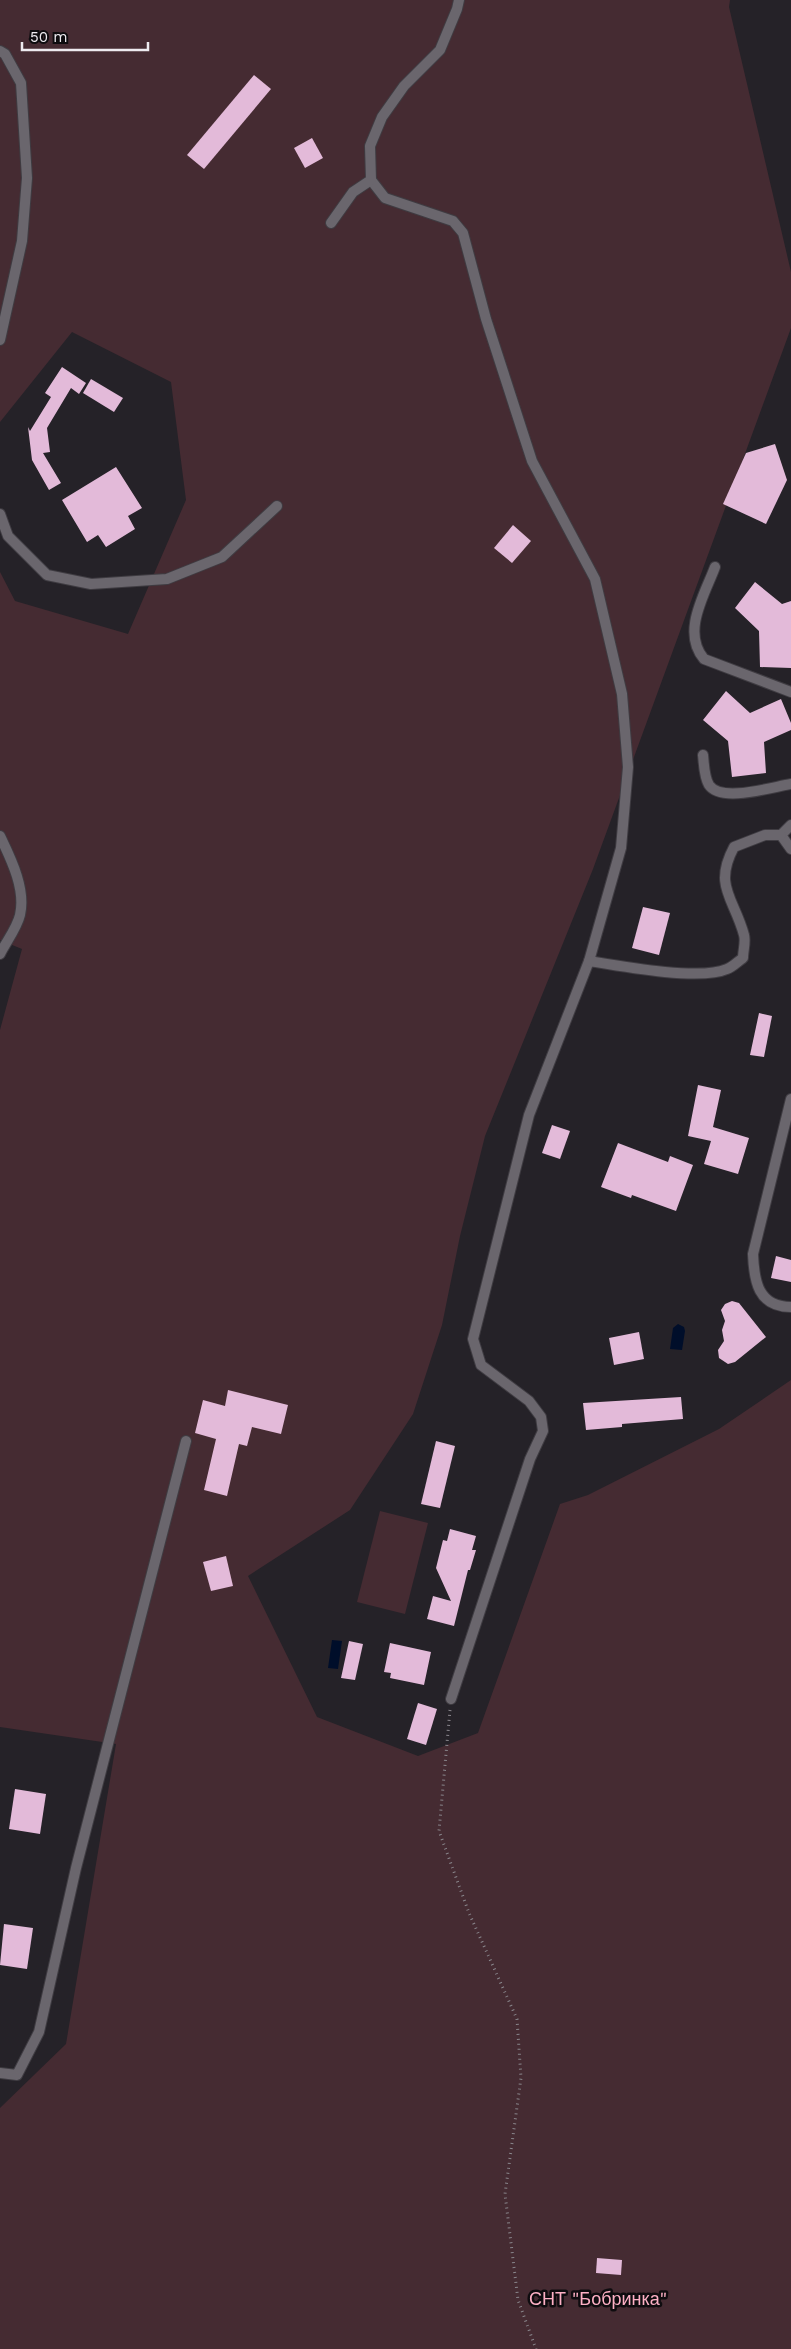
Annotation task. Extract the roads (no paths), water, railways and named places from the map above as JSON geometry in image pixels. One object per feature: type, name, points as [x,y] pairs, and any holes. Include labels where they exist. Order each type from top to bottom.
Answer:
[{"type":"lane","points":[[450,1699],[530,1459],[543,1431],[541,1417],[529,1401],[481,1365],[474,1338],[529,1115],[589,961],[621,848],[628,767],[622,694],[595,579],[532,461],[486,319],[463,233],[453,221],[385,198],[371,180],[370,146],[382,117],[404,86],[440,50],[457,10],[459,0]]},
{"type":"lane","points":[[0,51],[5,54],[21,83],[28,178],[22,240],[0,340]]},
{"type":"lane","points":[[331,223],[353,192],[371,180]]},
{"type":"lane","points":[[0,514],[8,536],[46,575],[90,584],[167,579],[222,556],[277,506]]},
{"type":"lane","points":[[715,567],[695,620],[694,632],[698,652],[704,659],[791,692]]},
{"type":"lane","points":[[702,755],[708,784],[718,793],[734,794],[791,784]]},
{"type":"lane","points":[[589,961],[663,972],[701,972],[728,969],[743,958],[744,937],[724,883],[726,863],[734,847],[765,835],[781,835],[791,825]]},
{"type":"lane","points":[[781,835],[791,849]]},
{"type":"lane","points":[[0,836],[15,868],[19,886],[20,915],[0,954]]},
{"type":"lane","points":[[791,1099],[753,1254],[758,1291],[768,1301],[782,1307],[791,1308]]},
{"type":"lane","points":[[0,2073],[17,2075],[39,2032],[76,1868],[186,1441]]},
{"type":"water","points":[[678,1324],[684,1327],[685,1331],[682,1350],[670,1349],[673,1328]]},
{"type":"water","points":[[332,1640],[342,1641],[338,1669],[328,1668]]},
{"type":"park label","name":"СНТ \"Бобринка\"","points":[[598,2298]]}]
